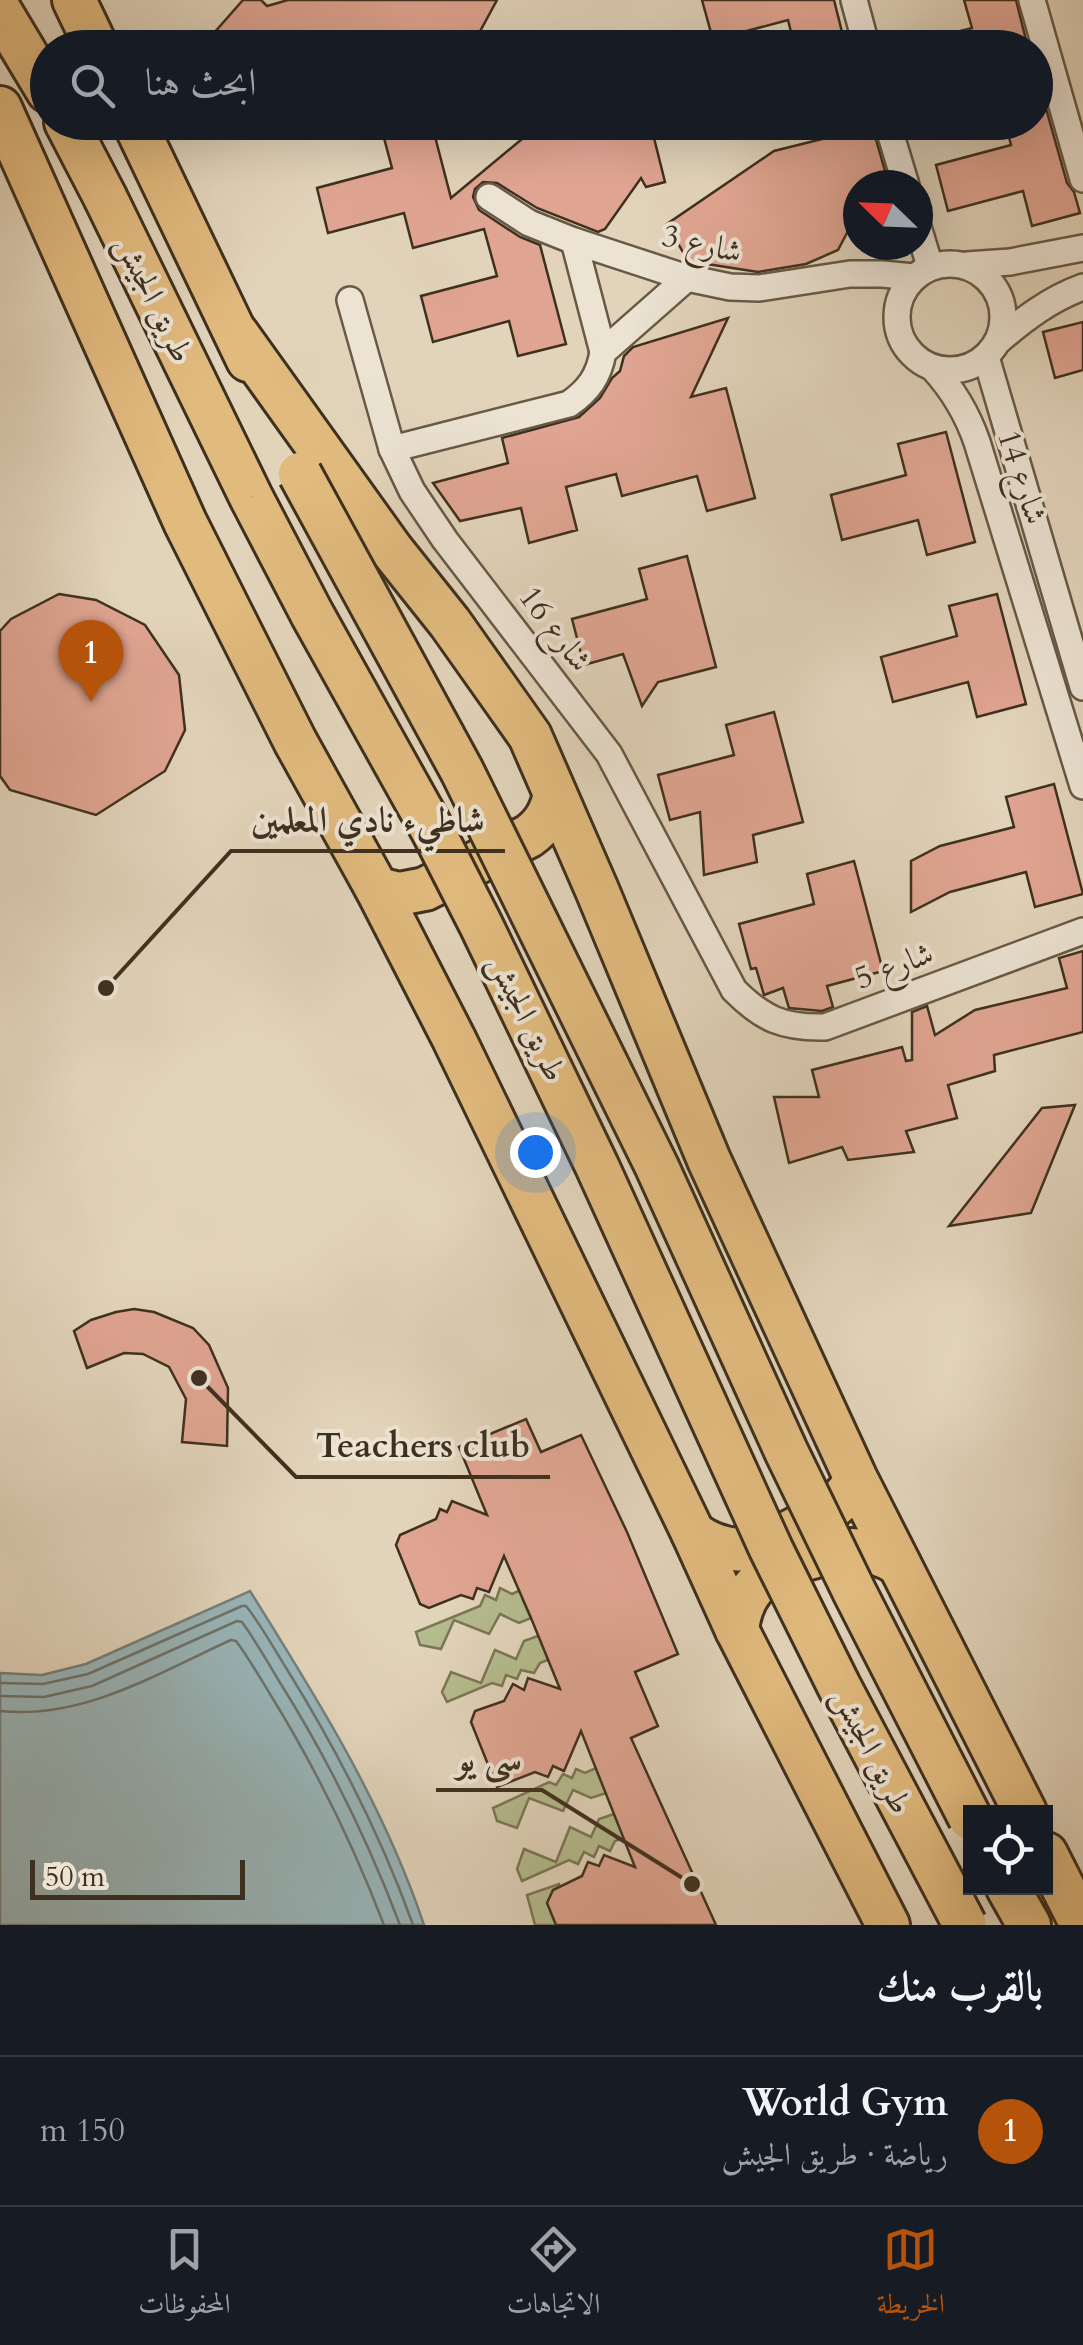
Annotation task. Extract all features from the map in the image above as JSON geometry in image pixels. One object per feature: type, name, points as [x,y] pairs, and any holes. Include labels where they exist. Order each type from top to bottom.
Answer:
[{"type":"highway","points":[[74,0],[89,30]]},
{"type":"highway","points":[[0,10],[30,61]]},
{"type":"highway","points":[[0,108],[185,522],[294,740],[377,888],[454,1038],[737,1630],[888,1925]]},
{"type":"highway","name":"طريق الجيش","points":[[75,140],[251,498],[490,942],[598,1166],[780,1566],[838,1686],[965,1925]]},
{"type":"highway","name":"طريق الجيش","points":[[143,140],[300,474],[462,771],[657,1167],[786,1451],[963,1805]]},
{"type":"highway","points":[[237,334],[530,736],[709,1160],[856,1479],[1021,1805]]},
{"type":"highway","points":[[377,888],[399,894],[424,889],[529,836],[548,818],[556,794]]},
{"type":"highway","points":[[693,1533],[732,1550],[760,1547],[828,1512],[856,1479]]},
{"type":"highway","points":[[737,1630],[742,1607],[753,1587],[781,1567],[854,1548],[877,1552],[899,1564]]},
{"type":"highway","points":[[1053,1868],[1082,1925]]},
{"type":"highway","points":[[1012,1895],[1028,1925]]},
{"type":"street","points":[[854,0],[862,30]]},
{"type":"street","points":[[1032,0],[1041,30]]},
{"type":"street","points":[[1053,74],[1083,179]]},
{"type":"street","points":[[892,140],[901,170]]},
{"type":"street","name":"شارع 3","points":[[489,197],[529,224],[574,241],[687,278],[730,287],[759,288],[850,274],[922,271]]},
{"type":"street","points":[[392,449],[570,404],[583,395],[600,368],[603,352],[574,241]]},
{"type":"street","points":[[1083,248],[1010,262],[948,263],[922,271],[902,291],[896,309],[897,328],[916,359],[933,368],[952,370],[970,366],[1029,315],[1064,294],[1083,288]]},
{"type":"street","points":[[921,260],[922,271]]},
{"type":"street","points":[[967,265],[996,288],[1002,305],[1003,324],[992,349]]},
{"type":"street","points":[[603,352],[687,278]]},
{"type":"street","name":"شارع 16","points":[[350,300],[392,449],[412,491],[609,754],[734,990]]},
{"type":"street","name":"شارع 14","points":[[992,349],[1083,687]]},
{"type":"street","name":"شارع 14","points":[[933,368],[968,414],[1083,786]]},
{"type":"street","name":"شارع 5","points":[[734,990],[752,1008],[774,1021],[799,1027],[825,1027],[1083,931]]},
{"type":"green space","points":[[529,1586],[533,1595],[523,1600],[531,1618],[519,1623],[500,1614],[489,1634],[454,1620],[441,1649],[420,1645],[416,1632],[480,1606],[485,1595],[496,1600],[500,1588],[512,1594]]},
{"type":"green space","points":[[538,1636],[558,1656],[540,1663],[534,1673],[521,1670],[517,1679],[506,1675],[502,1686],[492,1683],[447,1702],[442,1692],[451,1672],[481,1683],[495,1650],[516,1659],[524,1641]]},
{"type":"green space","points":[[605,1764],[606,1793],[591,1798],[573,1790],[563,1811],[529,1798],[517,1828],[497,1821],[493,1808],[549,1782],[556,1785],[563,1774],[572,1778],[576,1769],[585,1773]]},
{"type":"green space","points":[[614,1814],[633,1835],[615,1841],[610,1851],[599,1846],[594,1857],[584,1852],[578,1864],[569,1860],[522,1881],[517,1869],[524,1849],[556,1862],[570,1827],[591,1837],[599,1819]]},
{"type":"green space","points":[[559,1884],[556,1925],[535,1925],[527,1895]]},
{"type":"water","points":[[250,1591],[369,1795],[424,1925],[0,1925],[0,1673],[42,1675],[86,1664]]},
{"type":"building","points":[[243,0],[261,0],[267,6],[288,0],[497,0],[481,30],[217,30]]},
{"type":"building","points":[[702,0],[834,0],[842,30],[790,30],[788,20],[750,30],[710,30]]},
{"type":"building","points":[[964,0],[1016,0],[1024,30],[964,30],[972,28]]},
{"type":"building","points":[[1053,133],[1080,213],[1032,226],[1023,191],[948,211],[936,165],[1011,145],[1010,140],[1053,140]]},
{"type":"building","points":[[385,140],[436,140],[451,198],[521,140],[654,140],[665,182],[646,187],[641,178],[605,229],[598,232],[537,208],[497,183],[483,182],[475,189],[473,197],[479,210],[520,237],[540,245],[566,344],[518,356],[509,321],[433,342],[421,296],[497,276],[484,229],[413,248],[404,213],[328,233],[317,188],[392,168]]},
{"type":"building","points":[[818,140],[876,140],[885,170],[843,170],[843,240],[838,250],[806,264],[758,272],[688,261],[667,224],[774,151]]},
{"type":"building","points":[[728,318],[691,397],[726,388],[755,498],[707,511],[697,476],[622,496],[616,474],[566,487],[577,530],[529,543],[521,508],[460,521],[433,483],[508,463],[502,438],[579,417],[600,398],[633,347]]},
{"type":"building","points":[[1083,322],[1083,370],[1055,378],[1043,332]]},
{"type":"building","points":[[946,432],[975,542],[927,555],[918,520],[842,540],[831,495],[906,475],[898,444]]},
{"type":"building","points":[[687,556],[716,667],[658,682],[642,706],[623,654],[584,665],[572,619],[647,599],[639,569]]},
{"type":"building","points":[[59,594],[96,600],[145,625],[179,675],[185,730],[165,771],[96,815],[10,790],[0,776],[0,631],[11,619]]},
{"type":"building","points":[[997,594],[1026,704],[977,717],[968,682],[893,702],[881,657],[957,636],[949,606]]},
{"type":"building","points":[[774,712],[803,822],[753,835],[757,862],[704,875],[700,812],[670,820],[658,775],[734,755],[726,725]]},
{"type":"building","points":[[1054,784],[1083,894],[1035,907],[1026,872],[950,892],[911,912],[911,861],[940,846],[1014,827],[1006,797]]},
{"type":"building","points":[[854,861],[883,971],[827,986],[833,1007],[822,1011],[789,1008],[783,988],[764,995],[756,968],[751,969],[739,924],[814,904],[807,874]]},
{"type":"building","points":[[1083,951],[1083,1032],[994,1055],[995,1071],[948,1085],[957,1118],[906,1131],[914,1152],[848,1160],[842,1147],[789,1163],[774,1097],[819,1097],[812,1070],[902,1047],[906,1061],[912,1060],[912,1012],[927,1006],[935,1035],[975,1010],[1067,988],[1059,958]]},
{"type":"building","points":[[1075,1105],[1031,1213],[949,1226],[1042,1108]]},
{"type":"building","points":[[134,1309],[154,1312],[193,1328],[209,1345],[228,1388],[227,1446],[182,1442],[186,1399],[169,1367],[143,1354],[124,1353],[87,1368],[74,1331],[91,1320]]},
{"type":"building","points":[[526,1419],[541,1452],[581,1435],[678,1654],[635,1672],[658,1726],[631,1738],[716,1925],[556,1925],[547,1903],[553,1890],[582,1876],[588,1862],[599,1866],[604,1855],[635,1867],[581,1731],[564,1771],[553,1766],[548,1777],[535,1772],[497,1787],[471,1722],[475,1711],[504,1701],[513,1684],[524,1690],[528,1678],[560,1689],[531,1618],[504,1556],[489,1592],[477,1588],[473,1599],[461,1595],[429,1608],[420,1604],[396,1545],[400,1535],[436,1519],[440,1509],[447,1512],[452,1501],[487,1515],[459,1447]]},
{"type":"place","name":"World Gym","points":[[91,702]]},
{"type":"place","name":"شاطيء نادي المعلمين","points":[[106,988]]},
{"type":"place","name":"Teachers club","points":[[199,1378]]},
{"type":"place","name":"سى يو","points":[[692,1884]]}]
